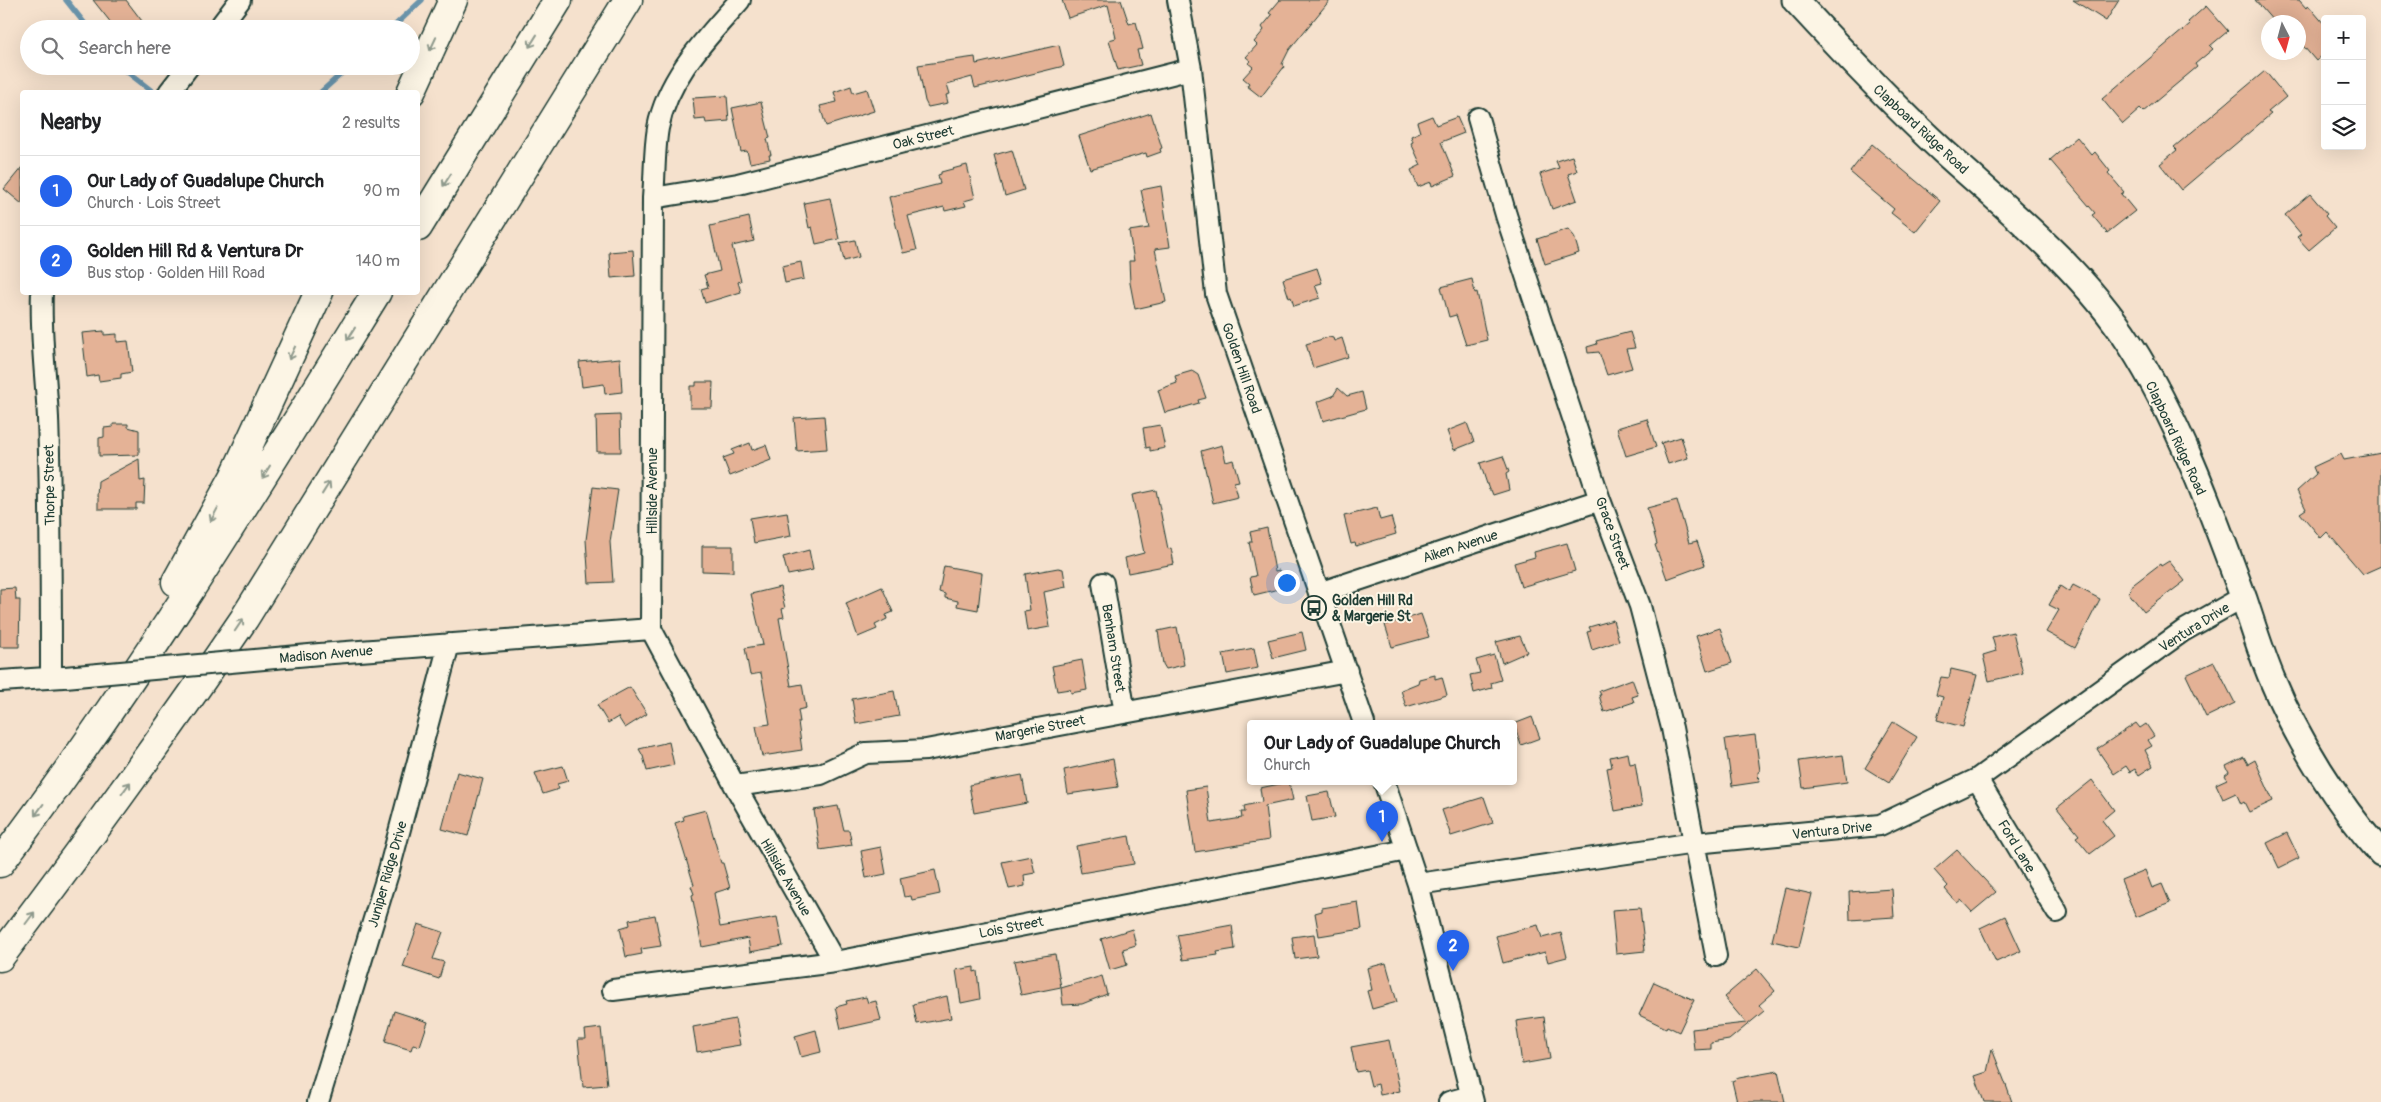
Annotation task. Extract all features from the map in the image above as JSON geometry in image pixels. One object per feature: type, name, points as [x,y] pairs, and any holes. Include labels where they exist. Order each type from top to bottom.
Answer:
[{"type":"highway","points":[[420,72],[453,0]]},
{"type":"highway","points":[[420,224],[558,0]]},
{"type":"highway","points":[[0,957],[129,784],[244,619],[628,0]]},
{"type":"highway","points":[[412,90],[419,75]]},
{"type":"highway","points":[[63,777],[214,515],[255,435],[319,295]]},
{"type":"highway","points":[[0,862],[63,777],[194,587],[375,295]]},
{"type":"main road","name":"Clapboard Ridge Road","points":[[1795,0],[1893,105],[2040,237],[2095,296],[2129,343],[2166,407],[2193,469],[2243,596],[2272,680],[2299,733],[2333,789],[2367,838],[2381,853]]},
{"type":"street","points":[[225,20],[240,0]]},
{"type":"street","name":"Hillside Avenue","points":[[740,0],[696,50],[673,84],[658,128],[653,198],[651,628],[735,786],[835,962]]},
{"type":"street","name":"Golden Hill Road","points":[[1178,0],[1191,69],[1216,294],[1363,720]]},
{"type":"street","name":"Oak Street","points":[[653,198],[738,184],[1191,69]]},
{"type":"street","points":[[171,90],[182,75]]},
{"type":"street","name":"Grace Street","points":[[1478,118],[1506,215],[1600,500],[1640,606],[1672,728],[1716,956]]},
{"type":"street","name":"Thorpe Street","points":[[42,295],[40,319],[47,400],[50,514],[58,677]]},
{"type":"street","name":"Aiken Avenue","points":[[1319,593],[1600,500]]},
{"type":"street","name":"Benham Street","points":[[1103,583],[1124,713]]},
{"type":"street","name":"Ventura Drive","points":[[1418,884],[1694,843],[1880,825],[1977,779],[2183,631],[2243,596]]},
{"type":"street","name":"Madison Avenue","points":[[0,681],[651,628]]},
{"type":"street","name":"Juniper Ridge Drive","points":[[318,1102],[389,870],[449,644]]},
{"type":"street","name":"Margerie Street","points":[[735,786],[820,774],[866,753],[926,750],[1347,671]]},
{"type":"street","name":"Ford Lane","points":[[1977,779],[2057,912]]},
{"type":"street","points":[[1385,785],[1418,884],[1472,1099],[1449,1102]]},
{"type":"street","name":"Lois Street","points":[[614,990],[835,962],[1407,850]]},
{"type":"building","points":[[93,0],[126,0],[141,20],[109,20]]},
{"type":"building","points":[[1062,0],[1121,0],[1129,24],[1136,22],[1143,49],[1137,50],[1141,65],[1118,70],[1109,40],[1116,38],[1108,5],[1068,18]]},
{"type":"building","points":[[1280,0],[1330,0],[1289,50],[1282,64],[1284,67],[1261,97],[1247,86],[1249,83],[1243,78],[1253,67],[1248,63],[1251,61],[1246,57],[1257,45],[1254,42],[1264,30],[1262,27],[1272,15],[1269,13]]},
{"type":"building","points":[[2073,0],[2119,0],[2106,21]]},
{"type":"building","points":[[2255,0],[2299,0],[2306,8],[2308,5],[2321,20],[2321,57],[2316,61],[2306,49],[2306,15],[2268,15]]},
{"type":"building","points":[[2206,6],[2228,31],[2210,46],[2213,49],[2195,64],[2197,67],[2143,112],[2140,109],[2123,124],[2102,99],[2190,24],[2188,22]]},
{"type":"building","points":[[1059,45],[1064,66],[975,88],[972,77],[947,84],[950,94],[946,95],[948,103],[928,107],[925,101],[918,65],[975,57],[976,64]]},
{"type":"building","points":[[2265,71],[2286,97],[2268,112],[2271,114],[2181,190],[2160,164],[2177,150],[2174,147]]},
{"type":"building","points":[[851,86],[853,93],[867,89],[874,111],[826,126],[820,106],[837,102],[834,92]]},
{"type":"building","points":[[727,96],[729,121],[706,123],[705,119],[695,120],[693,98]]},
{"type":"building","points":[[761,102],[770,138],[767,139],[771,155],[769,155],[770,159],[750,163],[747,151],[741,152],[732,108]]},
{"type":"building","points":[[1151,113],[1162,148],[1160,149],[1161,152],[1147,157],[1146,153],[1090,169],[1079,136]]},
{"type":"building","points":[[1432,116],[1436,125],[1457,117],[1464,133],[1441,142],[1455,176],[1432,186],[1431,182],[1418,187],[1411,170],[1421,165],[1411,143],[1413,142],[1411,136],[1420,132],[1417,122]]},
{"type":"building","points":[[2077,137],[2092,155],[2095,152],[2110,171],[2108,173],[2124,192],[2121,194],[2135,211],[2107,233],[2092,215],[2095,213],[2050,160]]},
{"type":"building","points":[[1872,144],[1940,201],[1915,232],[1891,213],[1894,209],[1850,172]]},
{"type":"building","points":[[1012,150],[1024,190],[1005,196],[994,155]]},
{"type":"building","points":[[1572,156],[1577,171],[1568,174],[1577,200],[1552,209],[1540,174],[1559,168],[1556,161]]},
{"type":"building","points":[[967,165],[975,198],[964,201],[966,206],[945,211],[944,207],[908,216],[917,250],[903,253],[889,197],[940,184],[938,175],[941,172]]},
{"type":"building","points":[[20,169],[20,202],[4,189]]},
{"type":"building","points":[[1161,186],[1170,247],[1155,249],[1166,302],[1135,309],[1130,283],[1129,261],[1134,261],[1129,231],[1149,228],[1141,190]]},
{"type":"building","points":[[2310,194],[2327,214],[2325,216],[2335,228],[2309,250],[2297,237],[2301,234],[2285,215]]},
{"type":"building","points":[[830,198],[839,239],[816,244],[812,227],[809,228],[804,203]]},
{"type":"building","points":[[749,217],[754,241],[732,246],[741,281],[738,282],[741,292],[705,303],[701,289],[708,287],[704,275],[720,271],[710,226]]},
{"type":"building","points":[[1568,229],[1574,236],[1579,253],[1545,264],[1537,239]]},
{"type":"building","points":[[855,240],[859,257],[844,261],[840,243]]},
{"type":"building","points":[[633,250],[635,276],[611,278],[609,252]]},
{"type":"building","points":[[801,262],[804,279],[785,283],[782,266]]},
{"type":"building","points":[[1317,268],[1322,283],[1315,285],[1320,298],[1294,306],[1291,297],[1289,298],[1283,279]]},
{"type":"building","points":[[1472,279],[1475,293],[1477,292],[1487,340],[1466,345],[1456,315],[1449,317],[1441,287]]},
{"type":"building","points":[[104,331],[104,335],[117,334],[117,342],[128,341],[132,372],[121,374],[121,378],[99,381],[98,375],[87,377],[82,333]]},
{"type":"building","points":[[1630,332],[1635,348],[1626,349],[1632,368],[1607,375],[1599,352],[1588,353],[1587,347],[1597,344],[1596,341]]},
{"type":"building","points":[[1329,337],[1333,338],[1334,341],[1342,338],[1348,357],[1313,368],[1306,344]]},
{"type":"building","points":[[620,358],[622,392],[605,394],[604,384],[582,387],[579,362]]},
{"type":"building","points":[[1192,371],[1198,375],[1206,398],[1198,400],[1199,403],[1165,413],[1158,390],[1177,383],[1175,376]]},
{"type":"building","points":[[696,382],[713,382],[712,408],[690,408],[690,386],[696,386]]},
{"type":"building","points":[[1338,388],[1347,396],[1362,392],[1366,409],[1323,421],[1317,402],[1333,396]]},
{"type":"building","points":[[620,415],[621,452],[597,452],[596,416]]},
{"type":"building","points":[[824,416],[827,449],[797,451],[794,418]]},
{"type":"building","points":[[1647,419],[1656,447],[1626,456],[1617,428]]},
{"type":"building","points":[[1467,423],[1474,442],[1454,450],[1447,431]]},
{"type":"building","points":[[113,424],[128,424],[128,427],[139,430],[139,455],[99,456],[99,438],[104,437],[104,428],[113,427]]},
{"type":"building","points":[[1160,425],[1165,448],[1150,451],[1150,447],[1146,448],[1143,428]]},
{"type":"building","points":[[1681,437],[1688,458],[1668,464],[1661,443]]},
{"type":"building","points":[[750,443],[752,450],[766,445],[771,460],[730,476],[723,458],[734,454],[732,450]]},
{"type":"building","points":[[1222,445],[1226,462],[1233,460],[1239,481],[1234,482],[1238,497],[1213,503],[1201,451]]},
{"type":"building","points":[[2381,453],[2381,566],[2363,574],[2327,532],[2321,538],[2300,513],[2306,509],[2297,491],[2316,474],[2313,467],[2341,454],[2344,460]]},
{"type":"building","points":[[1503,456],[1509,472],[1506,474],[1509,490],[1493,495],[1491,490],[1489,490],[1480,463]]},
{"type":"building","points":[[139,459],[140,481],[145,480],[144,503],[136,503],[136,509],[98,509],[98,481]]},
{"type":"building","points":[[593,487],[618,490],[610,542],[613,582],[589,583],[586,540]]},
{"type":"building","points":[[1156,490],[1168,549],[1171,548],[1174,564],[1128,573],[1125,558],[1144,553],[1132,495]]},
{"type":"building","points":[[1677,500],[1689,543],[1697,541],[1705,565],[1667,579],[1655,545],[1657,544],[1647,508]]},
{"type":"building","points":[[1377,508],[1380,520],[1391,517],[1396,534],[1356,546],[1355,543],[1351,544],[1344,516]]},
{"type":"building","points":[[787,512],[791,536],[754,543],[750,518]]},
{"type":"building","points":[[1267,528],[1275,571],[1279,570],[1283,588],[1254,595],[1250,577],[1256,576],[1249,542],[1252,542],[1250,532]]},
{"type":"building","points":[[1567,543],[1575,571],[1521,587],[1514,563],[1535,557],[1534,552]]},
{"type":"building","points":[[702,546],[733,546],[733,572],[702,571]]},
{"type":"building","points":[[809,550],[813,570],[788,575],[783,557]]},
{"type":"building","points":[[2169,561],[2185,581],[2144,612],[2128,592],[2131,589],[2130,587],[2160,564],[2161,566]]},
{"type":"building","points":[[944,566],[982,573],[978,610],[957,606],[958,601],[945,598],[945,594],[939,592]]},
{"type":"building","points":[[1058,568],[1063,569],[1066,587],[1044,592],[1050,627],[1027,631],[1024,611],[1030,610],[1025,574]]},
{"type":"building","points":[[2073,585],[2100,599],[2075,648],[2046,632],[2059,610],[2049,605],[2060,586],[2069,592]]},
{"type":"building","points":[[780,587],[785,608],[782,609],[784,617],[779,618],[791,686],[802,684],[806,708],[798,710],[802,750],[762,756],[756,726],[770,724],[761,673],[750,675],[745,648],[763,645],[751,594]]},
{"type":"building","points":[[882,587],[893,612],[886,615],[887,619],[875,625],[877,629],[858,637],[846,603]]},
{"type":"building","points":[[15,588],[16,600],[20,600],[19,647],[0,647],[0,589]]},
{"type":"building","points":[[1421,614],[1429,637],[1392,647],[1385,625]]},
{"type":"building","points":[[1613,620],[1619,641],[1592,650],[1587,632],[1591,631],[1589,627]]},
{"type":"building","points":[[1177,627],[1184,665],[1166,669],[1163,664],[1158,631]]},
{"type":"building","points":[[1720,628],[1732,663],[1707,671],[1696,636]]},
{"type":"building","points":[[1302,632],[1306,650],[1273,658],[1268,640]]},
{"type":"building","points":[[2013,632],[2023,673],[1989,681],[1983,655],[1996,651],[1992,637]]},
{"type":"building","points":[[1520,636],[1527,652],[1502,663],[1496,642]]},
{"type":"building","points":[[1254,648],[1258,668],[1227,674],[1223,654]]},
{"type":"building","points":[[1494,655],[1501,680],[1491,683],[1492,688],[1474,693],[1470,675],[1480,673],[1476,660]]},
{"type":"building","points":[[1082,660],[1087,690],[1071,693],[1070,689],[1057,691],[1052,666]]},
{"type":"building","points":[[2214,662],[2235,703],[2206,717],[2186,675]]},
{"type":"building","points":[[1951,669],[1977,675],[1963,727],[1937,720],[1943,697],[1936,695],[1941,677],[1949,678]]},
{"type":"building","points":[[1435,675],[1435,679],[1442,677],[1447,695],[1406,707],[1401,690],[1418,683],[1419,679]]},
{"type":"building","points":[[1632,679],[1638,695],[1632,697],[1634,702],[1604,712],[1599,691]]},
{"type":"building","points":[[630,687],[647,714],[625,728],[618,717],[608,723],[597,705]]},
{"type":"building","points":[[894,691],[899,716],[856,724],[852,699]]},
{"type":"building","points":[[1532,717],[1540,738],[1521,745],[1517,733],[1517,723]]},
{"type":"building","points":[[1893,722],[1917,737],[1889,783],[1865,768]]},
{"type":"building","points":[[2136,723],[2140,728],[2146,724],[2154,736],[2148,740],[2152,746],[2145,750],[2153,766],[2139,775],[2135,769],[2130,772],[2126,766],[2114,774],[2097,749]]},
{"type":"building","points":[[1755,735],[1760,771],[1758,772],[1759,782],[1732,786],[1725,739]]},
{"type":"building","points":[[669,742],[674,765],[647,771],[639,749]]},
{"type":"building","points":[[1628,753],[1630,764],[1635,763],[1642,806],[1615,811],[1607,768],[1612,767],[1610,757]]},
{"type":"building","points":[[1843,755],[1847,782],[1803,788],[1799,761]]},
{"type":"building","points":[[2244,757],[2248,764],[2255,760],[2273,801],[2249,812],[2244,802],[2241,804],[2236,793],[2223,799],[2216,784],[2227,779],[2225,775],[2229,772],[2226,766]]},
{"type":"building","points":[[1113,759],[1118,787],[1068,794],[1064,770]]},
{"type":"building","points":[[563,766],[568,781],[557,784],[559,789],[543,794],[535,773]]},
{"type":"building","points":[[457,772],[483,779],[468,836],[442,829]]},
{"type":"building","points":[[1022,775],[1027,803],[974,813],[969,785]]},
{"type":"building","points":[[2092,780],[2114,810],[2102,820],[2114,836],[2090,854],[2076,837],[2079,835],[2057,808]]},
{"type":"building","points":[[1274,785],[1290,785],[1293,800],[1265,806],[1269,840],[1195,852],[1186,790],[1206,787],[1211,823],[1242,818],[1241,812],[1245,812],[1244,806],[1262,802],[1260,788]]},
{"type":"building","points":[[1329,792],[1335,817],[1312,821],[1307,796]]},
{"type":"building","points":[[1484,797],[1493,823],[1451,836],[1442,810]]},
{"type":"building","points":[[838,806],[844,830],[849,830],[852,845],[820,850],[814,810]]},
{"type":"building","points":[[706,810],[730,888],[714,893],[720,927],[777,917],[783,946],[750,952],[748,938],[702,947],[692,895],[694,894],[691,886],[694,885],[675,823],[684,820],[683,816]]},
{"type":"building","points":[[2287,833],[2299,858],[2279,868],[2267,843]]},
{"type":"building","points":[[1129,836],[1134,864],[1081,873],[1076,846]]},
{"type":"building","points":[[881,847],[886,874],[866,878],[861,851]]},
{"type":"building","points":[[1957,850],[1996,892],[1972,912],[1961,900],[1957,903],[1945,889],[1948,886],[1934,870]]},
{"type":"building","points":[[1031,856],[1035,873],[1024,875],[1025,886],[1009,889],[1002,862]]},
{"type":"building","points":[[935,870],[940,894],[912,900],[911,896],[904,897],[900,878]]},
{"type":"building","points":[[2145,870],[2152,888],[2162,884],[2170,903],[2136,917],[2121,880]]},
{"type":"building","points":[[1785,888],[1812,894],[1799,947],[1772,941]]},
{"type":"building","points":[[1892,889],[1894,917],[1850,920],[1849,892]]},
{"type":"building","points":[[1358,902],[1362,929],[1319,936],[1315,913],[1322,911],[1322,908]]},
{"type":"building","points":[[1640,908],[1645,951],[1616,954],[1612,910]]},
{"type":"building","points":[[655,915],[661,946],[641,949],[642,954],[626,957],[620,928],[630,925],[629,920]]},
{"type":"building","points":[[2005,916],[2021,951],[1996,962],[1980,928]]},
{"type":"building","points":[[418,924],[443,932],[433,959],[444,962],[439,979],[403,967]]},
{"type":"building","points":[[1232,925],[1235,949],[1217,952],[1218,955],[1183,960],[1177,935]]},
{"type":"building","points":[[1538,925],[1542,938],[1561,933],[1567,957],[1548,962],[1545,952],[1503,963],[1496,936]]},
{"type":"building","points":[[1132,929],[1136,945],[1123,949],[1127,965],[1110,970],[1101,939]]},
{"type":"building","points":[[1314,934],[1317,956],[1295,959],[1292,937]]},
{"type":"building","points":[[1055,954],[1061,987],[1021,995],[1014,961]]},
{"type":"building","points":[[1386,963],[1397,1002],[1372,1009],[1367,991],[1372,990],[1367,968]]},
{"type":"building","points":[[974,967],[974,972],[977,971],[980,999],[961,1003],[956,970]]},
{"type":"building","points":[[1757,969],[1775,991],[1759,1005],[1764,1011],[1729,1040],[1711,1043],[1711,1049],[1694,1050],[1692,1029],[1746,1023],[1724,997]]},
{"type":"building","points":[[1102,976],[1107,994],[1082,1004],[1063,1005],[1061,988]]},
{"type":"building","points":[[1654,982],[1694,1000],[1679,1032],[1639,1015]]},
{"type":"building","points":[[947,996],[951,1018],[917,1024],[913,1004]]},
{"type":"building","points":[[866,997],[868,1003],[876,1001],[881,1020],[841,1029],[836,1007],[847,1004],[846,1001]]},
{"type":"building","points":[[394,1011],[428,1022],[420,1046],[413,1044],[411,1050],[385,1042]]},
{"type":"building","points":[[1544,1017],[1550,1059],[1522,1064],[1516,1021]]},
{"type":"building","points":[[735,1019],[740,1045],[697,1052],[693,1027]]},
{"type":"building","points":[[601,1028],[607,1085],[583,1087],[578,1039],[586,1039],[585,1030]]},
{"type":"building","points":[[816,1030],[821,1052],[801,1057],[795,1036]]},
{"type":"building","points":[[1389,1040],[1400,1091],[1380,1095],[1378,1084],[1371,1086],[1367,1070],[1356,1072],[1351,1047]]},
{"type":"building","points":[[1992,1049],[2012,1102],[1984,1102],[1975,1076],[1987,1072]]},
{"type":"building","points":[[1778,1071],[1785,1102],[1737,1102],[1732,1081]]},
{"type":"waterway","points":[[66,0],[82,20]]},
{"type":"waterway","points":[[401,20],[422,0]]},
{"type":"waterway","points":[[131,75],[150,90]]},
{"type":"waterway","points":[[323,90],[340,75]]},
{"type":"place","name":"Golden Hill Rd & Margerie St","points":[[1314,608]]},
{"type":"place","name":"Our Lady of Guadalupe Church","points":[[1382,842]]},
{"type":"place","name":"Golden Hill Rd & Ventura Dr","points":[[1453,971]]}]
